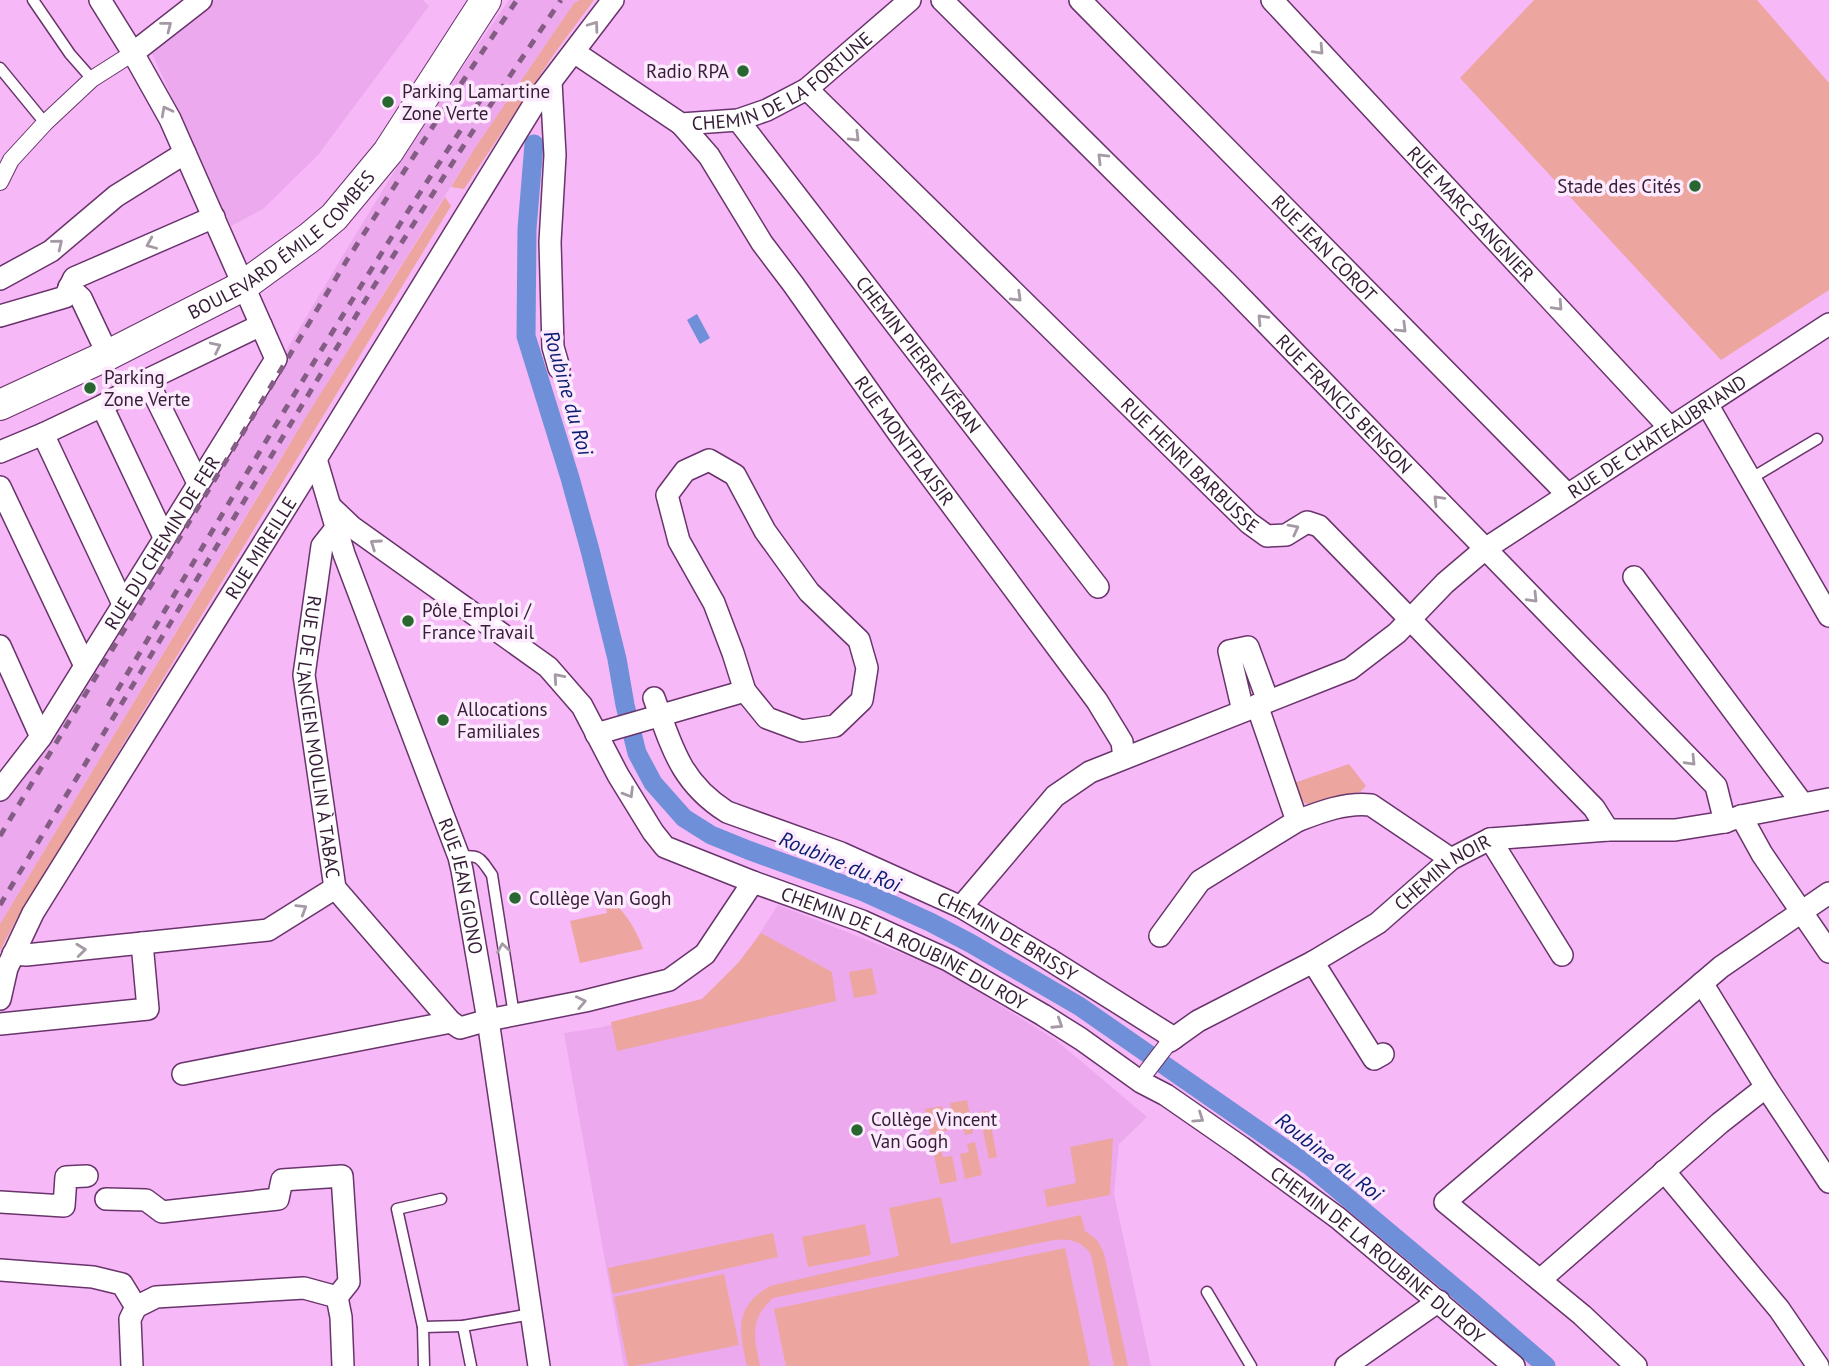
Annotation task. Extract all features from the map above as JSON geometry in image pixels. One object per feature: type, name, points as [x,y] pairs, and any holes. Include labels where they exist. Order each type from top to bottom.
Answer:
[{"type":"main road","name":"BOULEVARD ÉMILE COMBES","points":[[0,405],[108,355],[243,286],[334,217],[387,152],[475,4]]},
{"type":"street","name":"RUE DU CHEMIN DE FER","points":[[0,790],[41,737],[276,359],[170,119],[100,0]]},
{"type":"street","points":[[0,182],[6,157],[92,79],[133,52],[201,0]]},
{"type":"street","name":"RUE MIREILLE","points":[[0,999],[7,968],[33,914],[536,101],[613,0]]},
{"type":"street","name":"CHEMIN DE LA FORTUNE","points":[[574,52],[681,124],[738,120],[767,110],[807,89],[910,0]]},
{"type":"street","name":"RUE FRANCIS BENSON","points":[[942,0],[1227,283],[1716,786],[1733,819],[1762,854],[1829,952]]},
{"type":"street","name":"RUE JEAN COROT","points":[[1080,0],[1568,495]]},
{"type":"street","name":"RUE MARC SANGNIER","points":[[1272,0],[1670,428]]},
{"type":"street","points":[[551,82],[555,155],[550,255],[553,347],[559,368]]},
{"type":"street","name":"RUE HENRI BARBUSSE","points":[[807,89],[1249,523],[1268,536],[1286,535],[1307,522],[1319,526],[1594,808],[1608,830]]},
{"type":"street","name":"CHEMIN PIERRE VÉRAN","points":[[738,120],[1098,587]]},
{"type":"street","name":"RUE MONTPLAISIR","points":[[681,124],[709,156],[762,243],[899,434],[1097,701],[1122,742],[1124,758]]},
{"type":"street","points":[[0,279],[51,251],[116,196],[186,153]]},
{"type":"street","points":[[0,316],[65,297],[74,278],[214,217]]},
{"type":"street","points":[[69,287],[81,298],[108,355]]},
{"type":"street","name":"RUE DE CHATEAUBRIAND","points":[[961,907],[1055,796],[1090,772],[1350,669],[1397,633],[1445,583],[1485,549],[1829,324]]},
{"type":"street","points":[[0,452],[102,406],[147,380],[261,325]]},
{"type":"street","points":[[147,380],[198,483]]},
{"type":"street","points":[[1707,404],[1829,616]]},
{"type":"street","points":[[102,406],[164,537]]},
{"type":"street","points":[[43,434],[123,604]]},
{"type":"street","name":"RUE JEAN GIONO","points":[[316,459],[344,554],[458,857],[488,1020]]},
{"type":"street","points":[[709,460],[736,475],[765,531],[809,592],[859,639],[867,668],[862,700],[835,726],[803,731],[767,718],[744,691],[733,653],[713,603],[679,541],[667,495],[685,471],[709,460]]},
{"type":"street","points":[[0,487],[85,666]]},
{"type":"street","name":"CHEMIN DE LA ROUBINE DU ROY","points":[[334,517],[352,527],[548,667],[604,732],[618,775],[665,848],[862,921],[948,960],[1043,1015],[1141,1082],[1166,1095],[1338,1218],[1514,1366]]},
{"type":"street","name":"RUE DE L'ANCIEN MOULIN À TABAC","points":[[334,517],[322,546],[304,675],[335,888],[451,1022]]},
{"type":"street","points":[[1634,577],[1802,803]]},
{"type":"street","points":[[0,646],[41,737]]},
{"type":"street","points":[[604,732],[655,711],[744,691]]},
{"type":"street","points":[[1256,706],[1297,821]]},
{"type":"street","name":"CHEMIN DE BRISSY","points":[[655,711],[679,762],[697,788],[711,801],[727,811],[841,853],[961,907],[1172,1039]]},
{"type":"street","name":"CHEMIN NOIR","points":[[1147,1071],[1172,1039],[1198,1021],[1313,962],[1378,923],[1451,859],[1490,839],[1608,830],[1675,830],[1829,799]]},
{"type":"street","points":[[1160,936],[1200,881],[1297,821],[1357,803],[1371,804],[1451,859]]},
{"type":"street","points":[[1490,839],[1562,955]]},
{"type":"street","points":[[183,1074],[451,1022],[460,1028],[669,980],[705,954],[753,882]]},
{"type":"street","points":[[13,954],[26,955],[268,930],[335,888]]},
{"type":"street","points":[[1636,1366],[1582,1315],[1445,1202],[1721,967],[1829,893]]},
{"type":"street","points":[[0,1024],[148,1009],[142,943]]},
{"type":"street","points":[[1313,962],[1374,1059],[1383,1054]]},
{"type":"street","points":[[1702,983],[1829,1182]]},
{"type":"street","points":[[488,1020],[539,1366]]},
{"type":"street","points":[[1540,1280],[1720,1123],[1766,1087]]},
{"type":"street","points":[[1664,1171],[1779,1310],[1818,1366]]},
{"type":"street","points":[[0,1202],[64,1206],[66,1177],[87,1175]]},
{"type":"street","points":[[106,1199],[146,1200],[162,1212],[278,1199],[282,1180],[342,1176],[349,1282],[337,1297],[341,1317],[343,1366]]},
{"type":"street","points":[[0,1270],[93,1277],[122,1284],[136,1307]]},
{"type":"street","points":[[132,1366],[130,1319],[136,1307],[156,1297],[304,1288],[337,1297]]},
{"type":"street","points":[[1346,1366],[1439,1301]]},
{"type":"lane","points":[[33,0],[70,54],[92,79]]},
{"type":"lane","points":[[0,68],[45,123]]},
{"type":"lane","points":[[1750,479],[1816,439]]},
{"type":"lane","points":[[458,857],[474,855],[492,875],[514,1015]]},
{"type":"lane","points":[[424,1366],[423,1326],[397,1209],[441,1199]]},
{"type":"lane","points":[[1207,1292],[1251,1366]]},
{"type":"lane","points":[[423,1326],[463,1326],[531,1314]]},
{"type":"lane","points":[[463,1326],[471,1366]]},
{"type":"shaded area","points":[[212,0],[423,0],[429,6],[318,155],[263,209],[231,226],[150,49]]},
{"type":"shaded area","points":[[509,0],[580,0],[574,3],[475,148],[378,302],[277,464],[0,924],[0,802],[9,794],[201,493],[422,126]]},
{"type":"shaded area","points":[[594,0],[554,54],[464,189],[451,187],[574,3]]},
{"type":"shaded area","name":"Stade des Cités","points":[[1534,0],[1757,0],[1829,83],[1829,290],[1721,360],[1460,78]]},
{"type":"shaded area","points":[[445,197],[451,206],[16,920],[0,951],[0,924],[309,412]]},
{"type":"shaded area","points":[[1349,764],[1366,786],[1360,792],[1314,806],[1300,798],[1294,783]]},
{"type":"shaded area","points":[[604,898],[622,911],[643,949],[580,963],[570,921],[607,913]]},
{"type":"shaded area","name":"Collège Vincent Van Gogh","points":[[778,905],[941,969],[1056,1040],[1147,1117],[1119,1144],[1114,1194],[1151,1366],[624,1366],[564,1033],[603,1027],[702,999],[740,964]]},
{"type":"shaded area","points":[[761,933],[832,972],[836,1001],[617,1051],[611,1022],[702,999],[738,963]]},
{"type":"shaded area","points":[[872,968],[877,994],[854,998],[849,972]]},
{"type":"shaded area","points":[[967,1100],[973,1133],[965,1135],[963,1126],[955,1128],[950,1103]]},
{"type":"shaded area","points":[[942,1106],[947,1131],[938,1132],[940,1141],[932,1143],[925,1109]]},
{"type":"shaded area","points":[[988,1111],[997,1157],[989,1159],[979,1112]]},
{"type":"shaded area","points":[[1113,1138],[1110,1195],[1047,1207],[1044,1190],[1076,1183],[1070,1147]]},
{"type":"shaded area","points":[[975,1142],[982,1175],[965,1179],[960,1154],[969,1152],[967,1144]]},
{"type":"shaded area","points":[[941,1149],[943,1157],[952,1156],[957,1181],[940,1184],[933,1150]]},
{"type":"shaded area","points":[[941,1197],[951,1244],[1081,1215],[1085,1231],[1097,1240],[1104,1253],[1128,1366],[1114,1366],[1091,1255],[1080,1244],[1060,1239],[773,1298],[760,1314],[755,1329],[760,1366],[747,1366],[742,1341],[742,1320],[750,1302],[758,1294],[770,1286],[899,1256],[889,1208]]},
{"type":"shaded area","points":[[865,1224],[871,1255],[808,1267],[802,1237]]},
{"type":"shaded area","points":[[773,1233],[778,1257],[613,1294],[608,1268]]},
{"type":"shaded area","points":[[1065,1248],[1090,1366],[786,1366],[774,1309]]},
{"type":"shaded area","points":[[724,1274],[739,1345],[628,1366],[614,1297]]},
{"type":"water","points":[[697,314],[710,338],[700,344],[687,320]]},
{"type":"waterway","name":"Roubine du Roi","points":[[534,144],[527,229],[526,336],[590,550],[637,753],[653,783],[684,818],[711,835],[864,892],[930,922],[1079,1006],[1311,1167],[1546,1366]]},
{"type":"railway","points":[[0,836],[347,260],[517,0]]},
{"type":"railway","points":[[0,905],[374,286],[561,0]]},
{"type":"railway","points":[[108,706],[340,320],[486,92]]},
{"type":"place","name":"Radio RPA","points":[[743,71]]},
{"type":"place","name":"Parking Lamartine Zone Verte","points":[[388,102]]},
{"type":"place","name":"Stade des Cités","points":[[1695,186]]},
{"type":"place","name":"Parking Zone Verte","points":[[90,388]]},
{"type":"place","name":"Pôle Emploi / France Travail","points":[[408,621]]},
{"type":"place","name":"Allocations Familiales","points":[[443,720]]},
{"type":"place","name":"Collège Van Gogh","points":[[515,898]]},
{"type":"place","name":"Collège Vincent Van Gogh","points":[[857,1130]]}]
